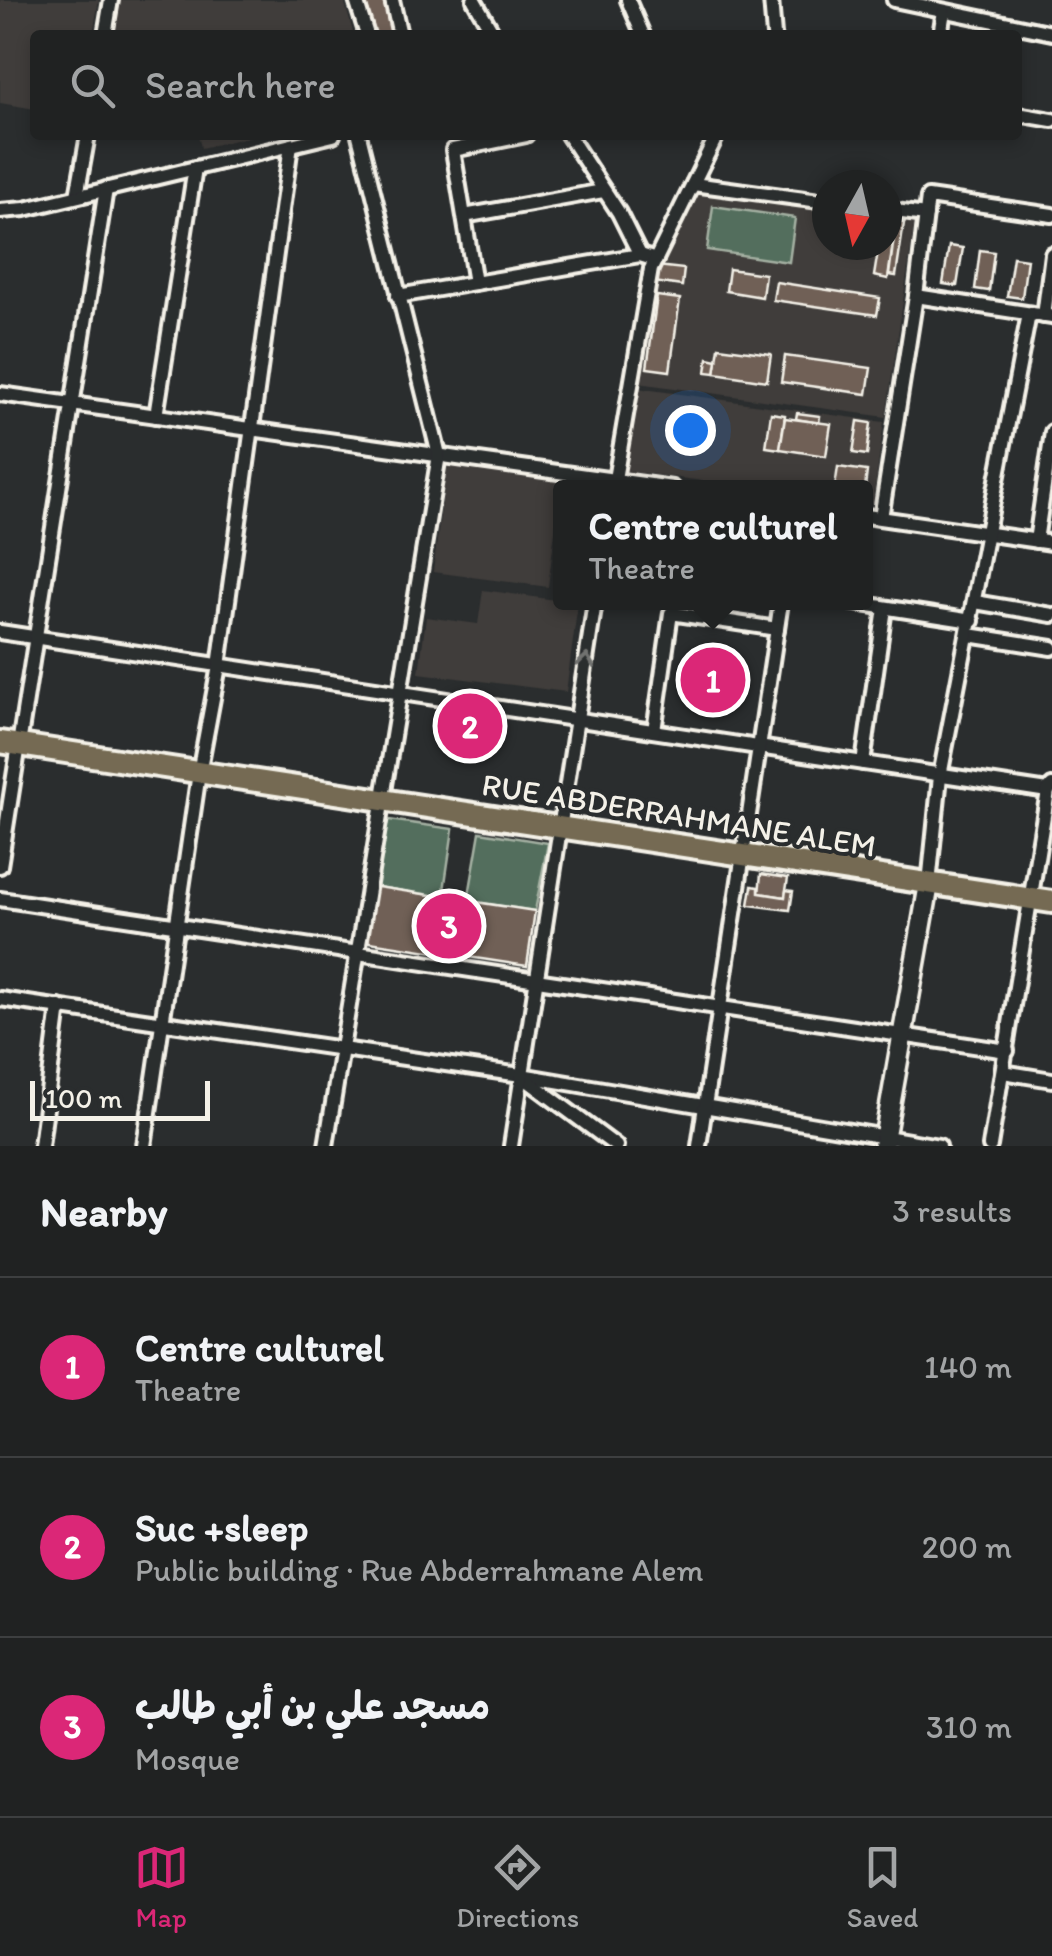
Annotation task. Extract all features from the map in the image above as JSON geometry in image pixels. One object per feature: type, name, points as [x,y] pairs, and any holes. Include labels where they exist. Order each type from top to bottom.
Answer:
[{"type":"main road","name":"RUE ABDERRAHMANE ALEM","points":[[9,743],[1052,902]]},
{"type":"main road","points":[[883,1142],[928,884]]},
{"type":"street","points":[[106,30],[111,0]]},
{"type":"street","points":[[356,0],[365,30]]},
{"type":"street","points":[[392,0],[399,30]]},
{"type":"street","points":[[474,0],[491,30]]},
{"type":"street","points":[[628,0],[641,30]]},
{"type":"street","points":[[770,0],[773,30]]},
{"type":"street","points":[[894,0],[1052,32]]},
{"type":"street","points":[[941,30],[944,11]]},
{"type":"street","points":[[1022,115],[1052,120]]},
{"type":"street","points":[[78,196],[87,140]]},
{"type":"street","points":[[0,211],[25,209],[312,140]]},
{"type":"street","points":[[326,1146],[440,455],[360,140]]},
{"type":"street","points":[[474,283],[453,150],[502,140]]},
{"type":"street","points":[[571,140],[640,255]]},
{"type":"street","points":[[615,480],[651,269],[715,140]]},
{"type":"street","points":[[144,1146],[218,666],[290,145]]},
{"type":"street","points":[[156,416],[194,168]]},
{"type":"street","points":[[693,184],[812,200]]},
{"type":"street","points":[[0,866],[9,743],[37,638],[106,189]]},
{"type":"street","points":[[464,216],[604,190]]},
{"type":"street","points":[[881,518],[928,197],[1052,214]]},
{"type":"street","points":[[902,212],[926,215]]},
{"type":"street","points":[[928,884],[940,776],[986,533],[1042,316],[1052,254]]},
{"type":"street","points":[[398,296],[640,255],[656,260]]},
{"type":"street","points":[[916,296],[1042,316]]},
{"type":"street","points":[[0,394],[595,480]]},
{"type":"street","points":[[1036,540],[1052,432]]},
{"type":"street","points":[[873,517],[1052,543]]},
{"type":"street","points":[[975,602],[1052,614]]},
{"type":"street","points":[[873,606],[1052,648]]},
{"type":"street","points":[[863,762],[885,608]]},
{"type":"street","points":[[510,1146],[594,610]]},
{"type":"street","points":[[654,731],[671,613],[679,610]]},
{"type":"street","points":[[687,610],[777,630]]},
{"type":"street","points":[[699,1146],[780,610]]},
{"type":"street","points":[[0,632],[940,776],[1050,788],[1048,821],[1030,899],[990,1146]]},
{"type":"street","points":[[0,899],[1007,1051]]},
{"type":"street","points":[[0,998],[520,1075],[883,1142],[940,1146]]},
{"type":"street","points":[[41,1146],[59,1007]]},
{"type":"street","points":[[1003,1072],[1052,1080]]},
{"type":"street","points":[[520,1075],[616,1146]]},
{"type":"shaded area","points":[[0,0],[99,0],[94,30],[30,30],[30,108],[0,103]]},
{"type":"shaded area","points":[[117,0],[344,0],[353,30],[111,30]]},
{"type":"shaded area","points":[[199,140],[235,140],[201,148]]},
{"type":"shaded area","points":[[697,188],[812,206],[812,260],[902,260],[902,219],[915,221],[886,417],[638,383],[654,282]]},
{"type":"shaded area","points":[[637,388],[884,422],[873,504],[873,480],[695,480],[625,471]]},
{"type":"shaded area","points":[[447,461],[562,475],[561,480],[553,480],[553,547],[548,587],[433,572]]},
{"type":"shaded area","points":[[483,590],[553,600],[553,610],[577,610],[566,692],[419,673],[426,617],[478,624]]},
{"type":"green space","points":[[713,206],[795,218],[789,262],[707,250]]},
{"type":"green space","points":[[382,819],[453,829],[443,897],[371,886]]},
{"type":"green space","points":[[480,832],[548,843],[535,911],[468,901]]},
{"type":"building","points":[[365,0],[383,0],[392,30],[374,30]]},
{"type":"building","points":[[949,246],[963,248],[957,286],[943,284]]},
{"type":"building","points":[[980,250],[994,252],[989,291],[975,289]]},
{"type":"building","points":[[1013,257],[1027,259],[1022,298],[1007,296]]},
{"type":"building","points":[[877,260],[891,260],[888,279],[874,276]]},
{"type":"building","points":[[891,260],[898,260],[896,276],[889,275]]},
{"type":"building","points":[[657,266],[684,269],[682,286],[654,282]]},
{"type":"building","points":[[729,269],[765,274],[762,297],[726,291]]},
{"type":"building","points":[[776,282],[880,298],[877,315],[773,300]]},
{"type":"building","points":[[657,296],[680,299],[670,371],[647,368]]},
{"type":"building","points":[[719,347],[771,354],[767,381],[715,373]]},
{"type":"building","points":[[785,356],[871,368],[867,394],[781,382]]},
{"type":"building","points":[[708,358],[717,360],[715,373],[706,372]]},
{"type":"building","points":[[771,413],[785,415],[780,449],[766,447]]},
{"type":"building","points":[[797,413],[820,416],[819,423],[796,419]]},
{"type":"building","points":[[785,418],[831,424],[826,456],[780,449]]},
{"type":"building","points":[[858,421],[871,423],[867,455],[853,453]]},
{"type":"building","points":[[838,467],[867,471],[866,480],[836,480]]},
{"type":"building","points":[[761,874],[788,878],[785,897],[759,893]]},
{"type":"building","points":[[371,886],[535,911],[527,966],[363,941]]},
{"type":"building","points":[[752,886],[759,887],[759,893],[785,897],[786,890],[793,891],[790,910],[749,905]]},
{"type":"place","name":"Centre culturel","points":[[713,680]]},
{"type":"place","name":"Suc +sleep","points":[[470,726]]},
{"type":"place","name":"مسجد علي بن أبي طالب","points":[[449,926]]}]
